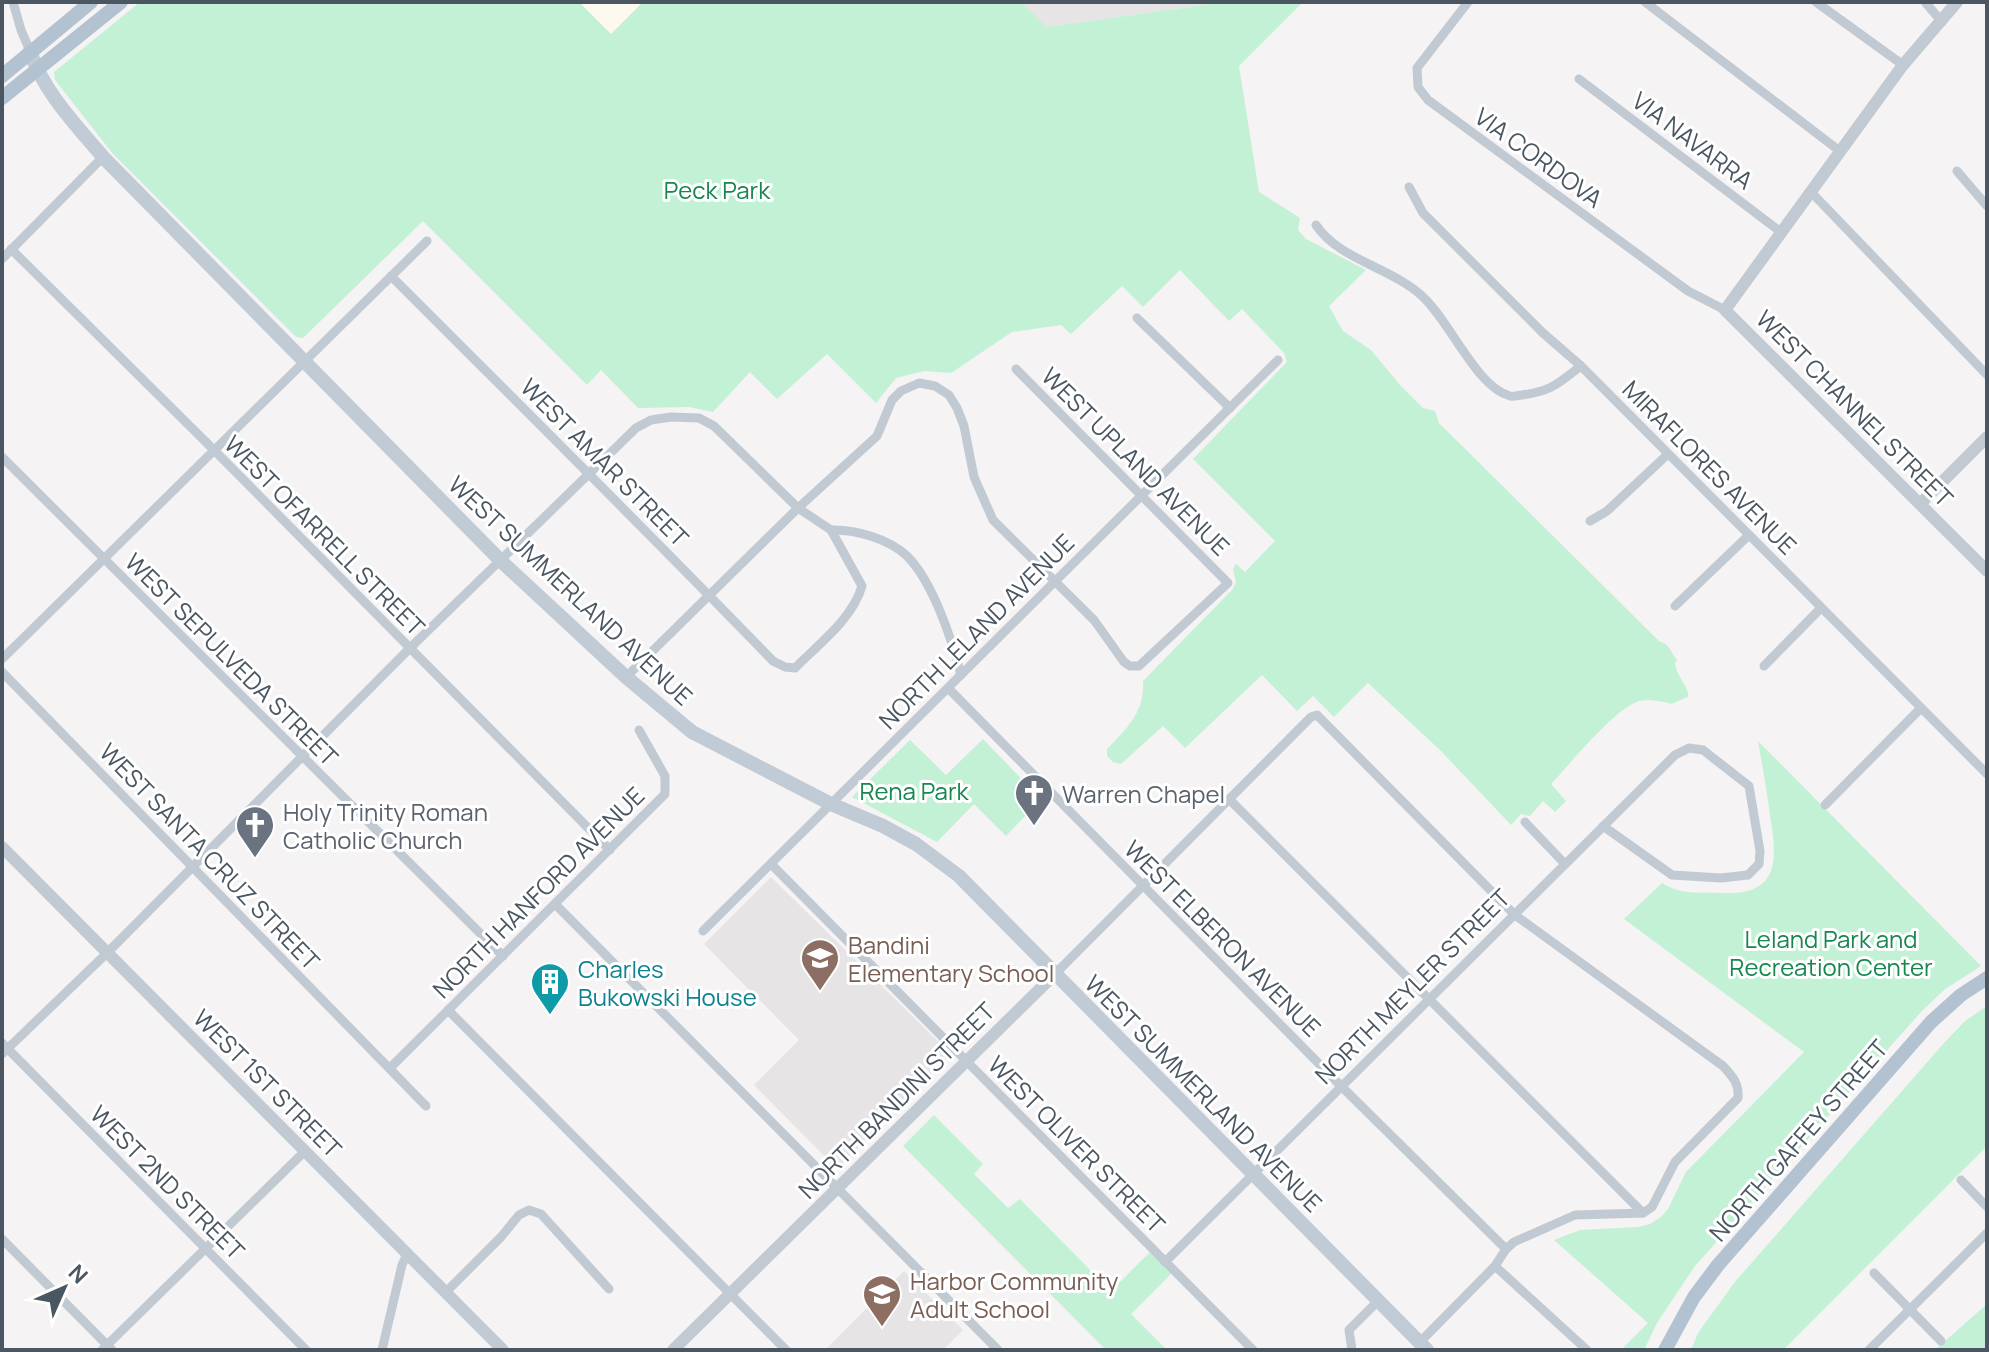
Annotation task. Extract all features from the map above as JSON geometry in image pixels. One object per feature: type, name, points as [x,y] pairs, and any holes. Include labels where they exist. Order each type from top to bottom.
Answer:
[{"type":"main road","points":[[2,76],[91,2]]},
{"type":"main road","points":[[2,98],[121,2]]},
{"type":"main road","name":"WEST SUMMERLAND AVENUE","points":[[30,51],[36,69],[67,114],[103,157],[501,561],[626,677],[692,732],[831,804],[883,826],[939,859],[982,897],[1423,1346]]},
{"type":"main road","name":"NORTH GAFFEY STREET","points":[[1665,1350],[1694,1297],[1732,1248],[1931,1022],[1987,978]]},
{"type":"street","name":"WEST SUMMERLAND AVENUE","points":[[13,2],[30,51]]},
{"type":"street","name":"VIA CORDOVA","points":[[1468,2],[1417,68],[1418,87],[1428,100],[1688,291],[1725,310]]},
{"type":"street","points":[[1645,2],[1841,152]]},
{"type":"street","points":[[1816,2],[1903,65]]},
{"type":"street","points":[[1925,2],[1942,22]]},
{"type":"street","points":[[1725,310],[1903,65],[1957,2]]},
{"type":"street","name":"VIA NAVARRA","points":[[1579,79],[1782,233]]},
{"type":"street","points":[[2,259],[103,157]]},
{"type":"street","points":[[1957,171],[1987,206]]},
{"type":"street","name":"MIRAFLORES AVENUE","points":[[1409,187],[1423,213],[1543,333],[1581,366],[1987,774]]},
{"type":"street","points":[[1812,193],[1987,375]]},
{"type":"street","points":[[1316,225],[1330,242],[1397,277],[1422,295],[1443,318],[1483,379],[1511,397],[1546,392],[1581,366]]},
{"type":"street","points":[[2,659],[427,241]]},
{"type":"street","name":"WEST OFARRELL STREET","points":[[11,249],[610,850]]},
{"type":"street","name":"WEST AMAR STREET","points":[[391,276],[773,661],[785,667],[795,668],[834,629],[858,599],[862,586],[831,530]]},
{"type":"street","name":"WEST CHANNEL STREET","points":[[1725,310],[1987,571]]},
{"type":"street","points":[[1137,318],[1230,408]]},
{"type":"street","name":"NORTH LELAND AVENUE","points":[[703,931],[1278,360]]},
{"type":"street","name":"WEST UPLAND AVENUE","points":[[1016,369],[1228,583],[1139,666],[1130,666],[1057,580]]},
{"type":"street","points":[[626,677],[798,508],[877,436],[892,400],[901,391],[919,383],[935,386],[949,395],[964,426],[974,477],[993,520],[1057,580]]},
{"type":"street","points":[[4,1049],[107,953],[409,649],[636,428],[651,420],[699,418],[714,426],[798,508],[831,530],[845,529],[868,536],[906,555],[928,587],[955,650],[961,675]]},
{"type":"street","points":[[1920,504],[1987,437]]},
{"type":"street","points":[[1590,521],[1607,511],[1668,454]]},
{"type":"street","name":"WEST SEPULVEDA STREET","points":[[2,457],[503,956]]},
{"type":"street","points":[[1675,606],[1749,535]]},
{"type":"street","points":[[1764,666],[1821,608]]},
{"type":"street","name":"WEST SANTA CRUZ STREET","points":[[2,672],[426,1106]]},
{"type":"street","name":"WEST ELBERON AVENUE","points":[[948,688],[1506,1249]]},
{"type":"street","points":[[1825,805],[1921,708]]},
{"type":"street","name":"NORTH BANDINI STREET","points":[[673,1350],[1311,717],[1321,717],[1515,915]]},
{"type":"street","name":"NORTH HANFORD AVENUE","points":[[390,1068],[665,794],[665,776],[639,730]]},
{"type":"street","name":"NORTH MEYLER STREET","points":[[1165,1262],[1429,1001],[1603,826],[1675,755],[1693,748],[1703,750],[1749,786],[1760,851],[1759,864],[1748,875],[1721,878],[1672,875],[1603,826]]},
{"type":"street","points":[[1230,800],[1643,1213]]},
{"type":"street","points":[[1525,822],[1565,864]]},
{"type":"street","name":"WEST 1ST STREET","points":[[2,847],[503,1350]]},
{"type":"street","name":"WEST OLIVER STREET","points":[[771,864],[1253,1350]]},
{"type":"street","points":[[555,904],[998,1350]]},
{"type":"street","points":[[1423,1346],[1514,1242],[1575,1215],[1643,1213],[1652,1207],[1675,1162],[1738,1098],[1739,1086],[1723,1066],[1515,915]]},
{"type":"street","points":[[448,1010],[786,1350]]},
{"type":"street","name":"WEST 2ND STREET","points":[[4,1049],[306,1350]]},
{"type":"street","points":[[2,1239],[107,1348],[305,1151]]},
{"type":"street","points":[[1961,1180],[1987,1207]]},
{"type":"street","points":[[446,1292],[519,1215],[529,1210],[541,1214],[609,1289]]},
{"type":"street","points":[[1869,1350],[1987,1233]]},
{"type":"street","points":[[382,1350],[407,1254]]},
{"type":"street","points":[[1495,1266],[1587,1350]]},
{"type":"street","points":[[1874,1273],[1941,1341]]},
{"type":"street","points":[[1352,1350],[1349,1330],[1352,1324],[1379,1300]]},
{"type":"shaded area","points":[[579,2],[643,2],[611,34]]},
{"type":"shaded area","points":[[1021,2],[1224,2],[1047,27]]},
{"type":"shaded area","name":"Bandini Elementary School","points":[[771,877],[951,1054],[837,1169],[754,1085],[799,1040],[704,944]]},
{"type":"shaded area","name":"Harbor Community Adult School","points":[[904,1271],[963,1330],[943,1350],[825,1350]]},
{"type":"green space","name":"Peck Park","points":[[140,2],[579,2],[611,34],[643,2],[1021,2],[1047,27],[1224,2],[1303,2],[1239,66],[1259,192],[1300,218],[1298,230],[1306,239],[1366,270],[1329,306],[1343,331],[1371,350],[1423,408],[1435,411],[1439,423],[1668,647],[1677,660],[1676,668],[1688,697],[1671,704],[1646,700],[1629,706],[1605,725],[1551,784],[1566,801],[1555,812],[1543,801],[1530,816],[1521,814],[1511,825],[1441,751],[1368,683],[1334,717],[1313,696],[1297,711],[1262,675],[1185,748],[1163,726],[1121,764],[1113,762],[1107,756],[1107,749],[1138,711],[1143,681],[1232,590],[1236,582],[1233,569],[1236,564],[1245,572],[1275,541],[1193,459],[1287,362],[1284,353],[1242,309],[1229,321],[1180,270],[1143,307],[1122,286],[1071,334],[1061,325],[1012,332],[951,373],[924,371],[896,378],[876,403],[827,354],[777,399],[750,372],[713,412],[689,407],[638,408],[601,370],[587,385],[423,221],[303,338],[296,337],[113,154],[55,80],[54,72]]},
{"type":"green space","name":"Rena Park","points":[[983,739],[1041,799],[1006,836],[974,804],[937,842],[852,797],[910,740],[946,775]]},
{"type":"green space","name":"Leland Park and Recreation Center","points":[[1758,741],[1981,966],[1945,989],[1921,1012],[1695,1266],[1657,1323],[1644,1350],[1621,1350],[1648,1323],[1554,1240],[1580,1230],[1638,1227],[1661,1217],[1686,1172],[1804,1052],[1624,919],[1662,883],[1683,891],[1721,893],[1742,892],[1766,880],[1774,856]]},
{"type":"green space","name":"Leland Park and Recreation Center","points":[[1987,1006],[1987,1146],[1783,1350],[1691,1350],[1698,1333],[1734,1283],[1944,1043],[1965,1021]]},
{"type":"green space","points":[[934,1115],[983,1164],[974,1174],[1008,1208],[1020,1199],[1111,1291],[1152,1250],[1173,1272],[1131,1314],[1167,1350],[1106,1350],[903,1146]]},
{"type":"green space","points":[[1987,1304],[1987,1350],[1935,1350]]},
{"type":"place","name":"Warren Chapel","points":[[1034,827]]},
{"type":"place","name":"Holy Trinity Roman Catholic Church","points":[[255,859]]},
{"type":"place","name":"Bandini Elementary School","points":[[820,992]]},
{"type":"place","name":"Charles Bukowski House","points":[[550,1016]]},
{"type":"place","name":"Harbor Community Adult School","points":[[882,1328]]}]
